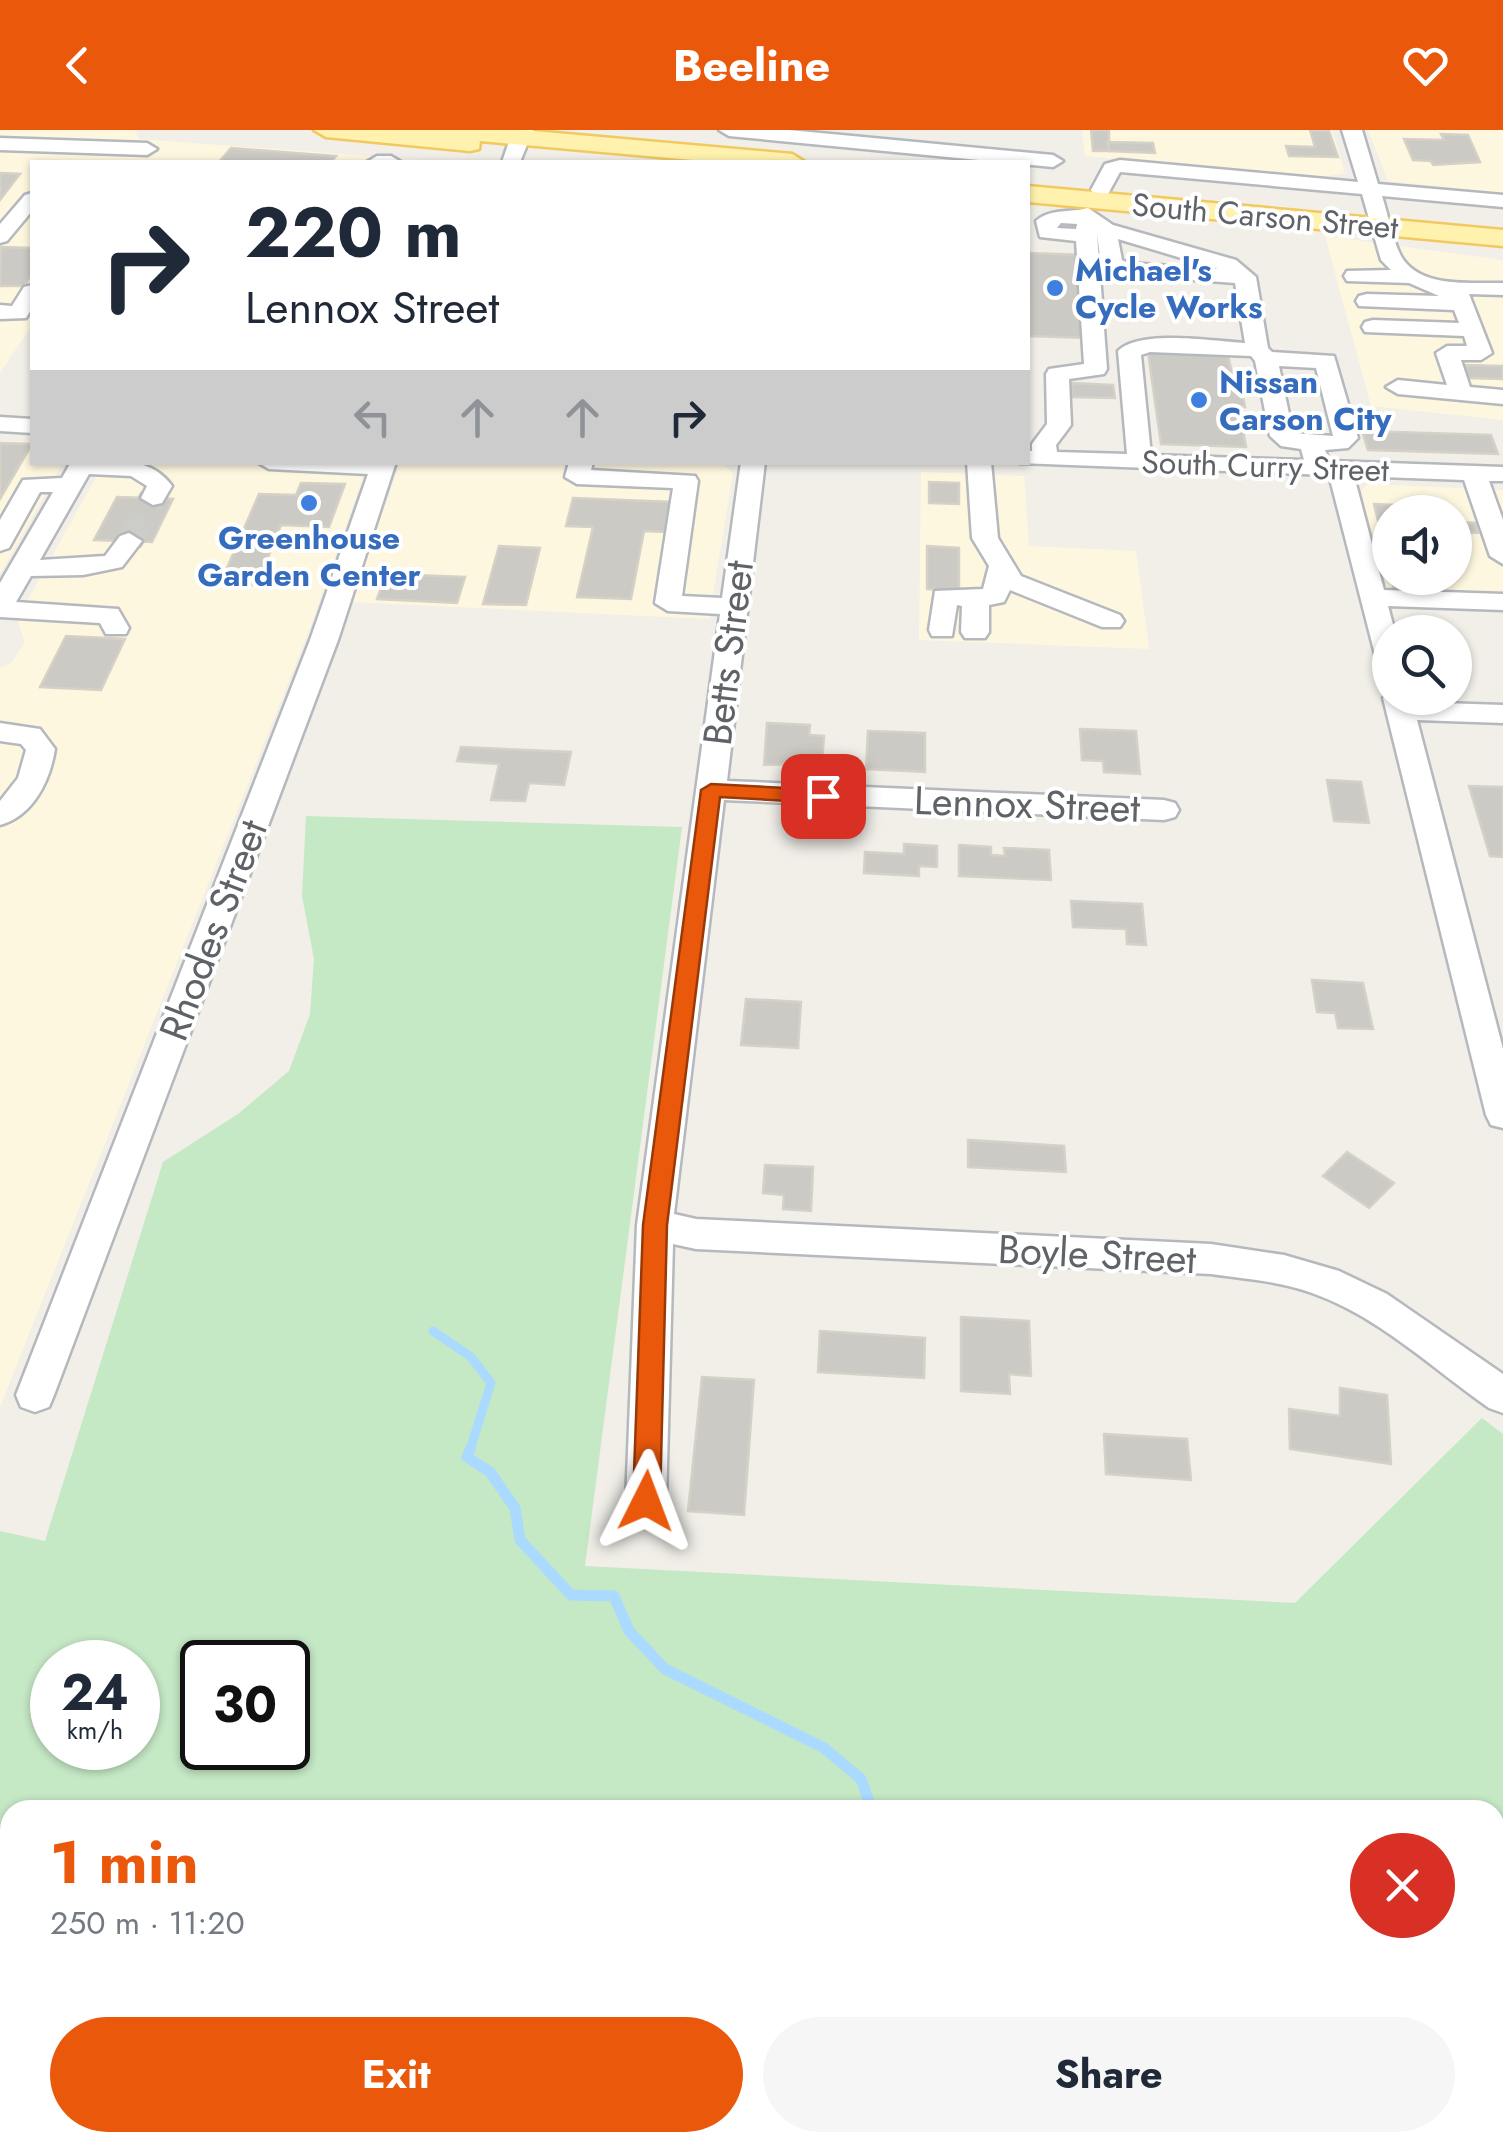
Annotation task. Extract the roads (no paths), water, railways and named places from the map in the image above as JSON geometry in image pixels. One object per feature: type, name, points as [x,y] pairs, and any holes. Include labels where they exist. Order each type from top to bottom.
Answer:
[{"type":"main road","points":[[326,130],[713,160]]},
{"type":"main road","points":[[440,130],[518,145]]},
{"type":"main road","name":"South Carson Street","points":[[1030,185],[1094,215]]},
{"type":"main road","name":"South Carson Street","points":[[1030,195],[1094,215],[1503,228]]},
{"type":"main road","name":"South Carson Street","points":[[1381,222],[1503,238]]},
{"type":"street","points":[[0,144],[64,155],[151,156],[158,130]]},
{"type":"street","points":[[729,130],[1054,161]]},
{"type":"street","points":[[1352,130],[1392,260],[1412,278]]},
{"type":"street","points":[[1179,171],[1176,152],[1225,154]]},
{"type":"street","points":[[1257,156],[1260,178]]},
{"type":"street","points":[[1036,458],[1059,425],[1057,374],[1096,369],[1094,215],[1112,168],[1503,201]]},
{"type":"street","points":[[1,236],[30,201]]},
{"type":"street","points":[[1094,215],[1228,265],[1245,278],[1262,354],[1284,438],[1339,443],[1346,438],[1326,361],[1262,354],[1148,345],[1129,351],[1140,462]]},
{"type":"street","points":[[1094,215],[1112,262],[1123,268],[1245,278]]},
{"type":"street","points":[[1,236],[30,236]]},
{"type":"street","points":[[1355,276],[1412,278],[1460,297],[1471,314],[1481,354],[1439,353],[1461,393]]},
{"type":"street","points":[[1439,287],[1503,288]]},
{"type":"street","points":[[0,339],[9,312],[30,294]]},
{"type":"street","points":[[1367,301],[1471,314]]},
{"type":"street","points":[[1373,327],[1471,314]]},
{"type":"street","points":[[1398,387],[1503,397]]},
{"type":"street","points":[[0,424],[30,426]]},
{"type":"street","points":[[1311,442],[1329,469],[1376,615]]},
{"type":"street","name":"South Curry Street","points":[[1036,458],[1329,469],[1478,485],[1503,474]]},
{"type":"street","name":"Rhodes Street","points":[[35,1395],[317,659],[383,465]]},
{"type":"street","points":[[580,465],[577,477],[686,481],[668,603],[734,607]]},
{"type":"street","name":"Betts Street","points":[[646,1501],[655,1225],[753,465]]},
{"type":"street","points":[[980,465],[985,538],[1011,581],[1111,621]]},
{"type":"street","points":[[0,543],[32,484],[78,471],[141,470],[155,477],[160,486],[153,498]]},
{"type":"street","points":[[78,471],[0,607],[109,615],[116,628]]},
{"type":"street","points":[[1381,494],[1478,485],[1503,556]]},
{"type":"street","points":[[22,568],[83,567],[113,562],[129,541]]},
{"type":"street","points":[[942,630],[944,597],[995,596],[1001,568]]},
{"type":"street","points":[[976,598],[976,632]]},
{"type":"street","points":[[1372,598],[1503,602]]},
{"type":"street","points":[[1472,711],[1503,714]]},
{"type":"street","points":[[1402,715],[1503,1115]]},
{"type":"street","points":[[0,732],[30,736],[41,749],[39,766],[27,788],[15,807],[0,815]]},
{"type":"street","name":"Lennox Street","points":[[711,790],[1164,810]]},
{"type":"street","name":"Boyle Street","points":[[655,1225],[696,1234],[1212,1260],[1281,1269],[1326,1282],[1384,1310],[1503,1396]]},
{"type":"waterway","points":[[433,1331],[471,1357],[491,1383],[471,1448]]},
{"type":"waterway","points":[[471,1448],[467,1457],[490,1472],[515,1508],[520,1540],[571,1595],[614,1596],[629,1631],[665,1669],[824,1748],[861,1779],[868,1800]]},
{"type":"tunnel","points":[[129,541],[153,498]]},
{"type":"place","name":"Michael's Cycle Works","points":[[1055,288]]},
{"type":"place","name":"Nissan Carson City","points":[[1199,400]]},
{"type":"place","name":"Greenhouse Garden Center","points":[[309,503]]}]
